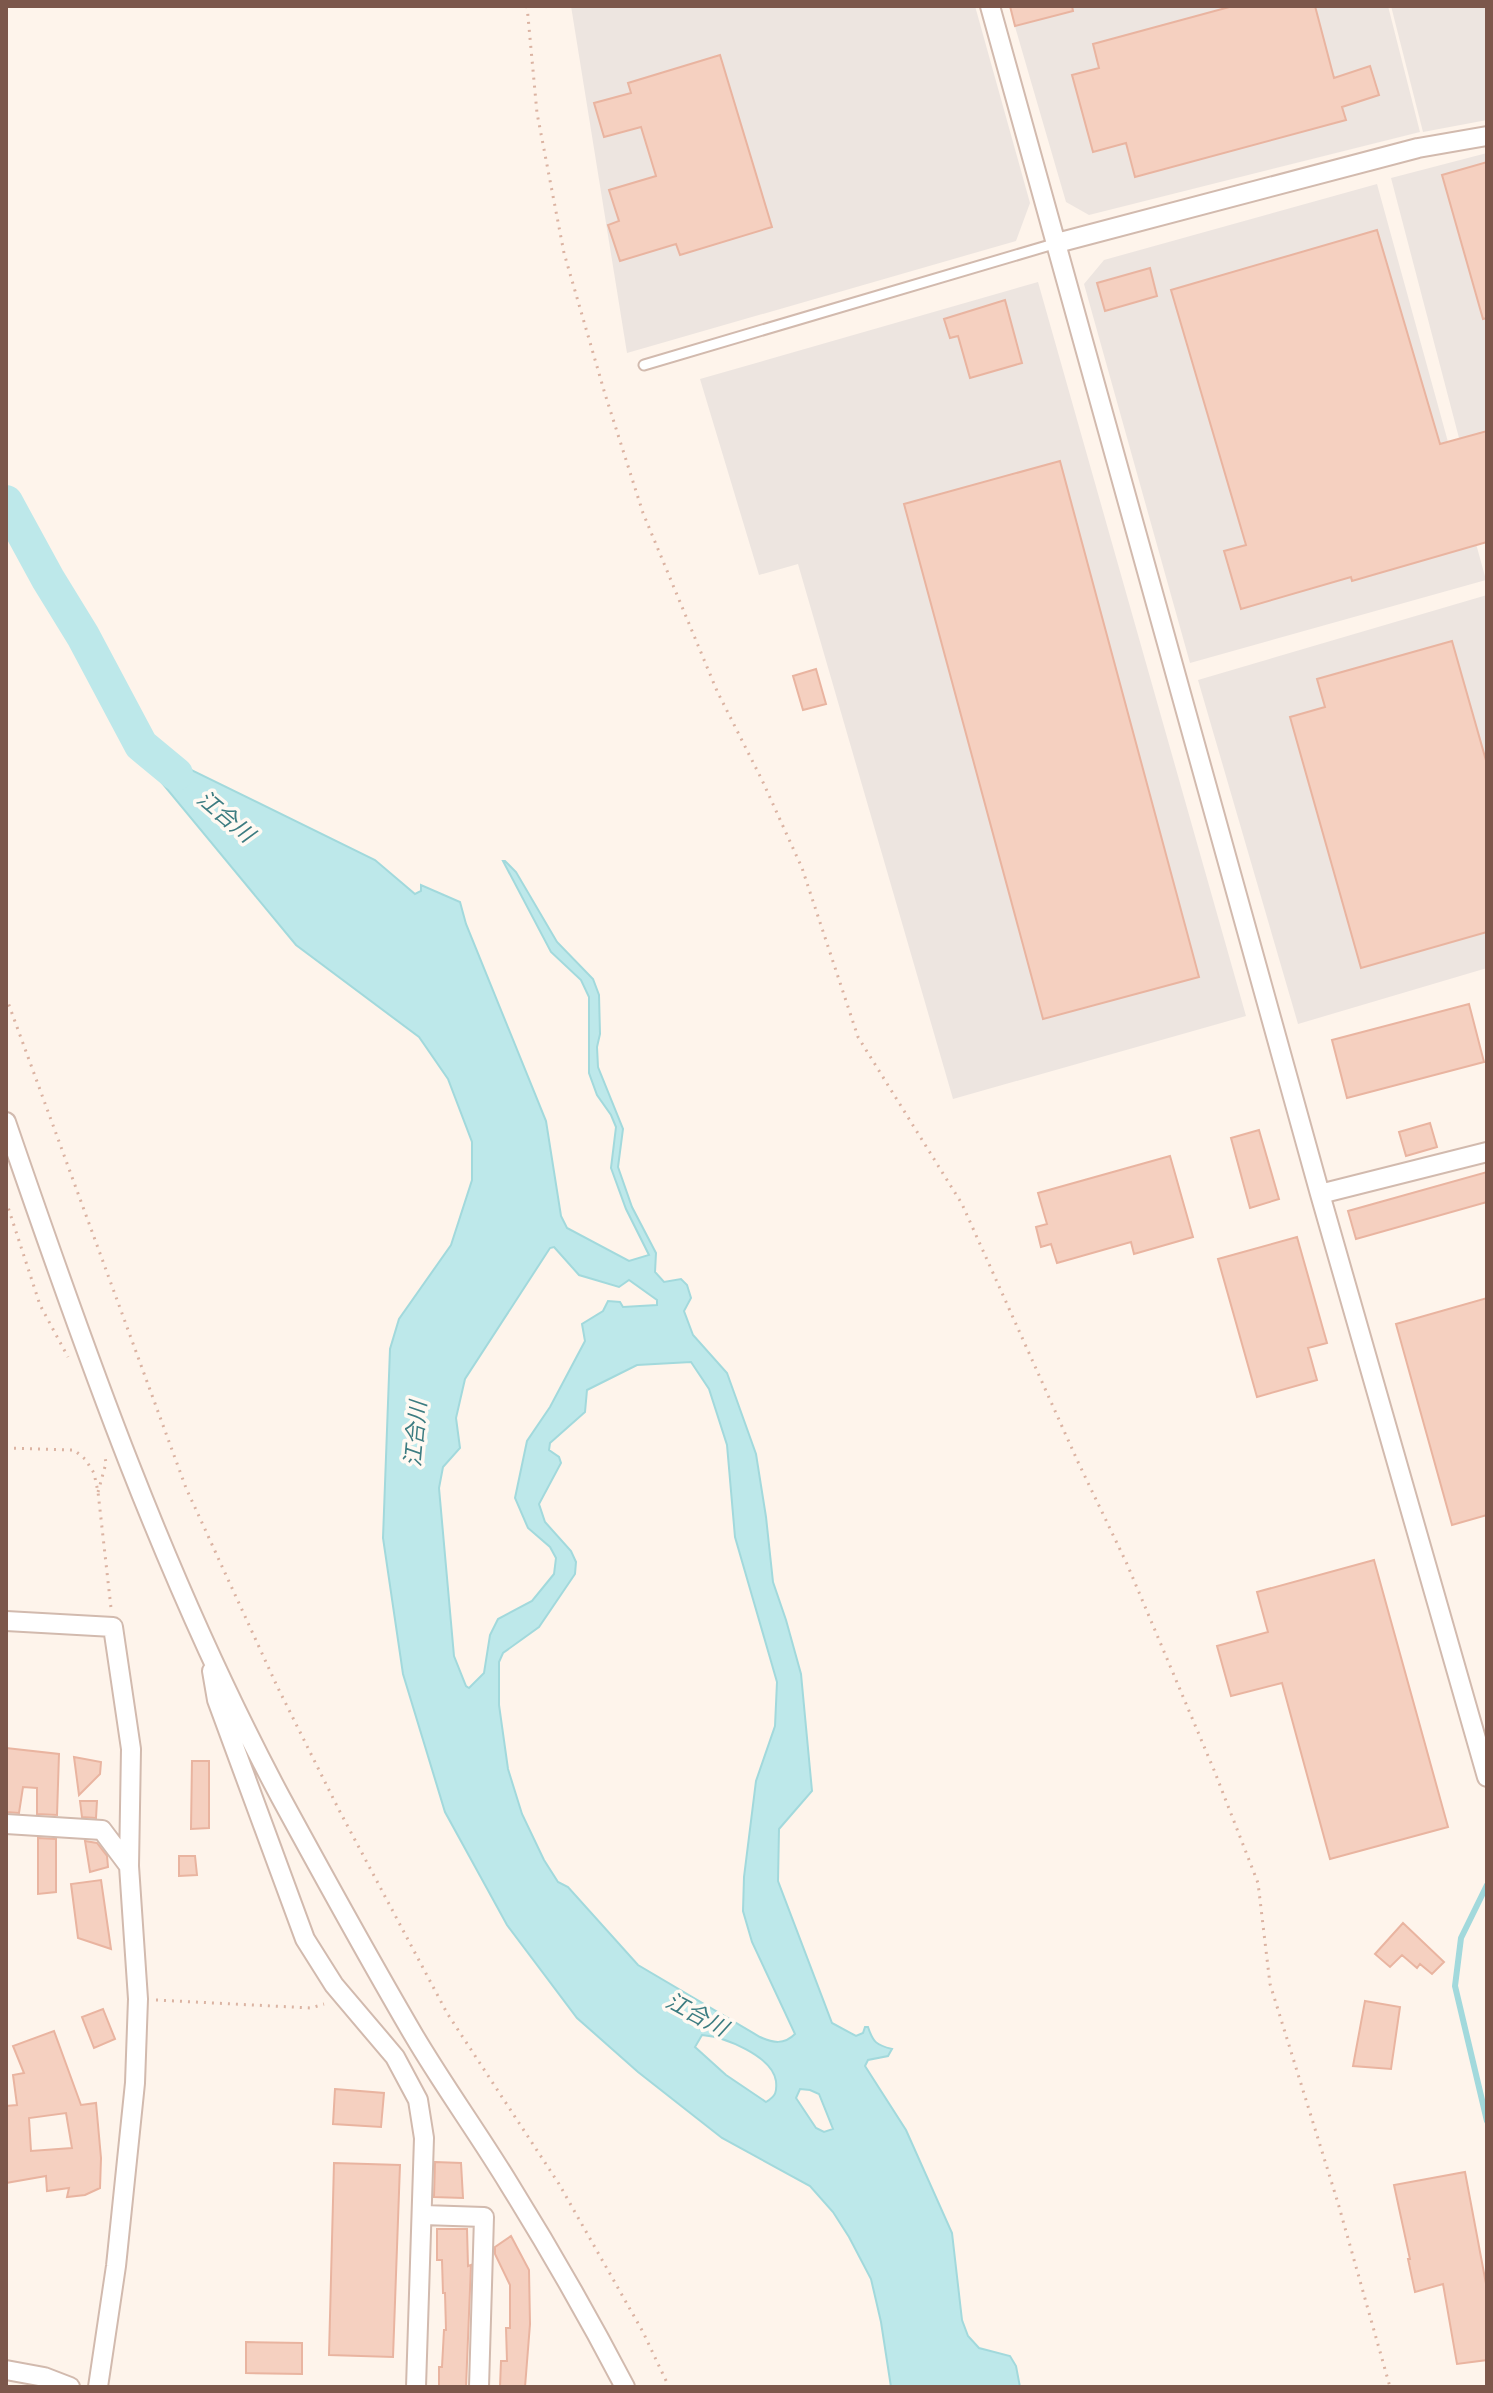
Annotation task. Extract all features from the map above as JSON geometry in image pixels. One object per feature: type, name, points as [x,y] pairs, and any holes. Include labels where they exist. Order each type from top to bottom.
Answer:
[{"type":"street","points":[[990,6],[1320,1194],[1487,1777]]},
{"type":"street","points":[[1057,243],[1418,148],[1487,136]]},
{"type":"street","points":[[6,1122],[70,1308],[129,1465],[208,1649],[280,1796],[414,2035],[584,2308],[625,2387]]},
{"type":"street","points":[[1320,1194],[1487,1152]]},
{"type":"street","points":[[6,1621],[113,1627],[131,1749],[129,1866],[138,1999],[135,2083],[119,2235],[98,2387]]},
{"type":"street","points":[[208,1649],[217,1700],[305,1939],[334,1985],[395,2057],[418,2100],[424,2138],[416,2387]]},
{"type":"street","points":[[6,1824],[102,1830],[129,1866]]},
{"type":"street","points":[[423,2215],[484,2217],[479,2387]]},
{"type":"street","points":[[6,2370],[44,2377],[70,2387]]},
{"type":"lane","points":[[644,365],[1057,243]]},
{"type":"path","points":[[527,6],[537,113],[564,253],[643,513],[717,691],[802,868],[858,1037],[962,1204],[1127,1564],[1214,1770],[1258,1883],[1270,1984],[1338,2203],[1390,2387]]},
{"type":"path","points":[[6,997],[186,1488],[277,1686],[447,2013],[559,2184],[643,2332],[669,2387]]},
{"type":"path","points":[[6,1201],[40,1305],[72,1363]]},
{"type":"path","points":[[6,1448],[74,1450],[94,1473],[113,1627]]},
{"type":"path","points":[[98,1492],[106,1463],[105,1453]]},
{"type":"path","points":[[138,1999],[311,2008],[325,2004],[332,1998],[334,1985]]},
{"type":"shaded area","points":[[571,6],[975,6],[1030,203],[1016,241],[627,353]]},
{"type":"shaded area","points":[[1009,6],[1388,6],[1420,132],[1089,215],[1066,202]]},
{"type":"shaded area","points":[[1391,6],[1487,6],[1487,120],[1423,132]]},
{"type":"shaded area","points":[[1487,153],[1487,545],[1391,178]]},
{"type":"shaded area","points":[[1377,184],[1486,580],[1190,663],[1084,284],[1104,260]]},
{"type":"shaded area","points":[[1038,282],[1246,1016],[953,1099],[798,564],[759,575],[700,379]]},
{"type":"shaded area","points":[[1487,595],[1487,968],[1298,1024],[1198,680]]},
{"type":"water","points":[[124,737],[375,860],[415,894],[421,891],[421,885],[460,902],[466,924],[546,1121],[561,1216],[567,1228],[629,1261],[649,1255],[626,1209],[611,1168],[616,1127],[597,1095],[589,1073],[589,997],[581,980],[551,952],[503,861],[516,872],[557,942],[593,979],[599,995],[598,1067],[623,1129],[618,1167],[632,1207],[656,1253],[655,1272],[664,1282],[681,1279],[687,1285],[691,1298],[684,1311],[693,1335],[727,1373],[756,1454],[773,1582],[801,1674],[812,1791],[779,1829],[778,1881],[832,2023],[856,2036],[868,2027],[876,2042],[892,2049],[888,2056],[868,2060],[865,2066],[906,2130],[952,2233],[962,2320],[968,2336],[979,2348],[1010,2356],[1016,2366],[1020,2387],[891,2387],[871,2279],[833,2212],[810,2186],[722,2138],[638,2072],[577,2018],[507,1925],[445,1812],[403,1674],[383,1538],[390,1349],[399,1319],[451,1245],[472,1180],[472,1142],[448,1079],[419,1037],[296,945]],"holes":[[[554,1247],[579,1275],[619,1287],[629,1280],[657,1300],[657,1305],[623,1307],[620,1302],[608,1301],[603,1311],[582,1324],[585,1341],[550,1407],[527,1441],[515,1498],[528,1528],[550,1547],[556,1558],[554,1574],[532,1601],[498,1619],[490,1635],[484,1673],[469,1688],[454,1656],[439,1488],[443,1467],[460,1448],[456,1418],[465,1379],[550,1248]],[[691,1362],[709,1389],[727,1445],[735,1537],[777,1682],[775,1726],[756,1781],[743,1911],[752,1942],[795,2034],[783,2041],[774,2042],[760,2037],[638,1965],[568,1887],[558,1882],[522,1814],[508,1769],[499,1705],[499,1662],[503,1653],[539,1627],[575,1574],[576,1562],[571,1551],[545,1522],[539,1504],[561,1463],[559,1457],[549,1450],[550,1443],[585,1412],[587,1390],[637,1365]],[[702,2035],[746,2049],[773,2072],[776,2081],[774,2096],[766,2102],[726,2075],[695,2047]],[[800,2089],[819,2094],[833,2129],[824,2132],[816,2128],[796,2098]]]},
{"type":"building","points":[[1010,6],[1072,6],[1073,11],[1015,26]]},
{"type":"building","points":[[1233,6],[1315,6],[1334,78],[1370,66],[1379,95],[1342,107],[1346,120],[1135,177],[1126,143],[1093,152],[1072,75],[1099,68],[1093,44]]},
{"type":"building","points":[[720,55],[772,227],[680,255],[676,244],[620,261],[608,225],[619,221],[609,190],[656,176],[641,127],[604,137],[594,103],[631,93],[628,83]]},
{"type":"building","points":[[1487,162],[1487,318],[1483,319],[1442,175]]},
{"type":"building","points":[[1377,230],[1440,444],[1487,431],[1487,542],[1241,609],[1224,551],[1246,545],[1171,290]]},
{"type":"building","points":[[1150,268],[1157,296],[1105,311],[1097,283]]},
{"type":"building","points":[[1005,300],[1022,363],[970,378],[958,336],[950,338],[944,319]]},
{"type":"building","points":[[1060,461],[1199,977],[1043,1019],[904,504]]},
{"type":"building","points":[[1452,641],[1487,764],[1487,932],[1361,968],[1290,717],[1325,707],[1317,679]]},
{"type":"building","points":[[816,669],[826,704],[803,710],[793,676]]},
{"type":"building","points":[[1469,1004],[1484,1062],[1347,1098],[1332,1040]]},
{"type":"building","points":[[1430,1123],[1437,1147],[1406,1156],[1399,1132]]},
{"type":"building","points":[[1259,1130],[1279,1199],[1250,1208],[1231,1138]]},
{"type":"building","points":[[1170,1156],[1193,1237],[1134,1254],[1131,1242],[1057,1263],[1051,1244],[1041,1247],[1036,1227],[1047,1224],[1038,1193]]},
{"type":"building","points":[[1487,1172],[1487,1202],[1356,1239],[1348,1211]]},
{"type":"building","points":[[1297,1237],[1327,1343],[1308,1348],[1317,1380],[1257,1397],[1218,1259]]},
{"type":"building","points":[[1487,1298],[1487,1515],[1452,1525],[1396,1324]]},
{"type":"building","points":[[1374,1560],[1448,1827],[1330,1859],[1282,1683],[1231,1696],[1217,1646],[1268,1632],[1257,1592]]},
{"type":"building","points":[[6,1748],[59,1754],[57,1815],[37,1814],[37,1788],[23,1787],[19,1813],[6,1812]]},
{"type":"building","points":[[74,1757],[101,1762],[100,1774],[79,1795]]},
{"type":"building","points":[[192,1761],[209,1761],[209,1828],[191,1829]]},
{"type":"building","points":[[80,1801],[97,1801],[96,1818],[82,1817]]},
{"type":"building","points":[[38,1838],[56,1839],[56,1892],[38,1894]]},
{"type":"building","points":[[85,1841],[97,1843],[107,1856],[108,1867],[90,1872]]},
{"type":"building","points":[[179,1856],[195,1856],[197,1875],[179,1876]]},
{"type":"building","points":[[101,1880],[111,1949],[78,1938],[71,1884]]},
{"type":"building","points":[[1403,1923],[1444,1962],[1432,1974],[1420,1964],[1417,1968],[1402,1955],[1390,1967],[1375,1954]]},
{"type":"building","points":[[1365,2001],[1400,2007],[1391,2069],[1353,2066]]},
{"type":"building","points":[[103,2009],[115,2039],[94,2048],[82,2017]]},
{"type":"building","points":[[54,2031],[81,2105],[96,2103],[101,2158],[100,2188],[85,2195],[67,2197],[69,2188],[47,2191],[46,2176],[6,2183],[6,2106],[17,2105],[13,2075],[24,2073],[13,2046]],"holes":[[[66,2113],[72,2148],[31,2151],[29,2118]]]},
{"type":"building","points":[[335,2089],[384,2093],[381,2127],[333,2124]]},
{"type":"building","points":[[435,2162],[461,2163],[463,2198],[434,2197]]},
{"type":"building","points":[[334,2163],[400,2165],[393,2357],[329,2355]]},
{"type":"building","points":[[1465,2172],[1487,2289],[1487,2360],[1457,2364],[1443,2284],[1415,2292],[1394,2185]]},
{"type":"building","points":[[437,2229],[467,2229],[468,2266],[471,2265],[466,2387],[439,2387],[439,2367],[442,2367],[446,2330],[442,2260],[437,2260]]},
{"type":"building","points":[[511,2236],[529,2270],[530,2324],[525,2387],[500,2387],[501,2361],[507,2361],[510,2285],[495,2254],[495,2247]]},
{"type":"building","points":[[246,2342],[302,2343],[302,2374],[246,2373]]},
{"type":"waterway","name":"江合川","points":[[6,502],[141,745],[176,774]]},
{"type":"waterway","points":[[1487,1885],[1461,1938],[1455,1986],[1487,2121]]}]
